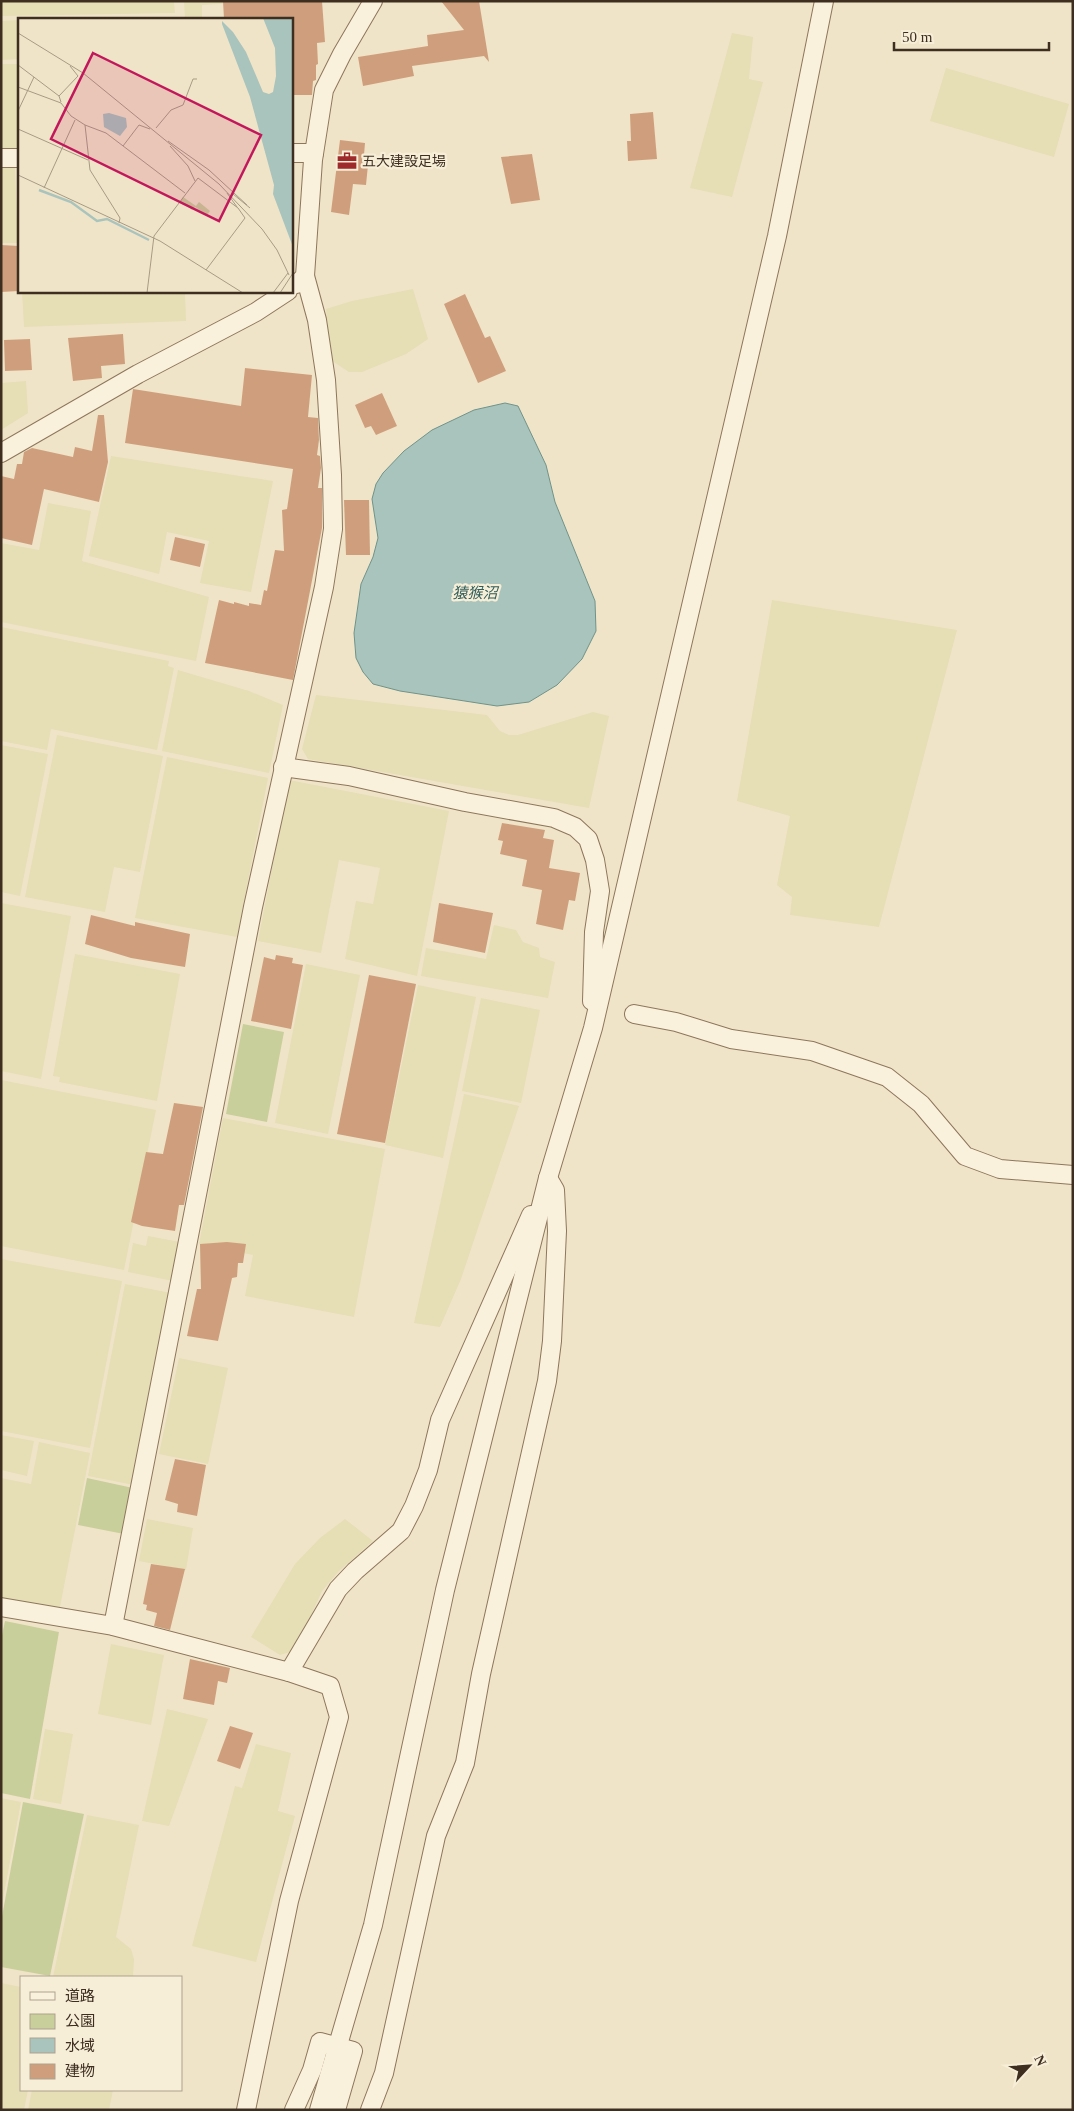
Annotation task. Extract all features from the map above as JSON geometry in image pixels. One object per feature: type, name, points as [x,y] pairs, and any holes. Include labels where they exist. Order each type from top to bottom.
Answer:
[{"type":"street","points":[[114,1626],[160,1377],[253,907],[324,587],[333,529],[332,474],[326,380],[317,320],[305,276],[314,153],[324,90],[342,54],[373,1]]},
{"type":"street","points":[[319,2110],[373,1925],[445,1590],[548,1178],[599,1004],[777,236],[824,1]]},
{"type":"street","points":[[292,154],[314,153]]},
{"type":"street","points":[[1,158],[18,158]]},
{"type":"street","points":[[292,288],[305,276]]},
{"type":"street","points":[[1,453],[138,374],[256,312],[286,292]]},
{"type":"street","points":[[284,767],[349,776],[465,802],[554,818],[575,827],[588,839],[596,860],[600,891],[592,966],[592,1001],[599,1004]]},
{"type":"street","points":[[634,1014],[676,1022],[730,1039],[812,1051],[887,1077],[921,1104],[965,1156],[1000,1169],[1073,1175]]},
{"type":"street","points":[[289,1672],[338,1589],[355,1571],[401,1531],[410,1514],[428,1470],[440,1420],[497,1288],[548,1178]]},
{"type":"street","points":[[370,2110],[384,2073],[436,1836],[465,1762],[485,1655],[547,1381],[552,1341],[557,1231],[555,1190],[548,1178]]},
{"type":"street","points":[[1,1607],[114,1626],[289,1672],[330,1686],[339,1717],[289,1901],[246,2110]]},
{"type":"street","points":[[294,2110],[312,2070],[320,2042],[353,2051],[336,2110]]},
{"type":"shaded area","points":[[1,1],[174,1],[175,13],[1,16]]},
{"type":"shaded area","points":[[184,1],[257,1],[202,5],[202,18],[185,18]]},
{"type":"shaded area","points":[[18,20],[18,59],[1,60],[1,21]]},
{"type":"shaded area","points":[[732,33],[753,37],[749,79],[763,82],[732,197],[690,188]]},
{"type":"shaded area","points":[[1,64],[18,64],[18,150],[1,150]]},
{"type":"shaded area","points":[[946,68],[1069,104],[1054,157],[930,121]]},
{"type":"shaded area","points":[[1,168],[15,168],[18,243],[1,243]]},
{"type":"shaded area","points":[[413,289],[428,339],[406,354],[362,372],[349,372],[331,360],[326,309],[352,301]]},
{"type":"shaded area","points":[[22,292],[185,292],[186,321],[24,327]]},
{"type":"shaded area","points":[[26,381],[28,413],[1,430],[1,383]]},
{"type":"shaded area","points":[[111,456],[273,481],[251,592],[200,583],[209,541],[167,532],[159,574],[89,556]]},
{"type":"shaded area","points":[[48,503],[91,511],[82,561],[209,597],[196,661],[1,622],[1,543],[39,550]]},
{"type":"shaded area","points":[[772,600],[957,630],[879,927],[790,915],[792,897],[777,885],[790,816],[737,801]]},
{"type":"shaded area","points":[[1,627],[169,661],[168,666],[174,668],[157,750],[51,729],[47,750],[1,741]]},
{"type":"shaded area","points":[[178,670],[249,691],[283,705],[269,773],[162,751]]},
{"type":"shaded area","points":[[316,695],[487,715],[500,731],[509,735],[518,735],[593,712],[609,716],[589,808],[308,759],[302,749]]},
{"type":"shaded area","points":[[57,735],[163,756],[140,872],[114,867],[105,912],[25,897]]},
{"type":"shaded area","points":[[1,745],[48,754],[20,896],[1,892]]},
{"type":"shaded area","points":[[167,757],[268,778],[237,937],[135,918]]},
{"type":"shaded area","points":[[289,780],[449,811],[417,976],[345,959],[356,901],[373,904],[380,868],[339,860],[321,953],[258,941]]},
{"type":"shaded area","points":[[1,903],[71,916],[41,1079],[1,1071]]},
{"type":"shaded area","points":[[494,925],[516,930],[523,942],[539,948],[540,957],[555,962],[548,998],[421,976],[426,948],[486,959]]},
{"type":"shaded area","points":[[75,954],[180,974],[157,1101],[59,1082],[60,1077],[53,1076]]},
{"type":"shaded area","points":[[306,964],[360,975],[328,1134],[275,1123]]},
{"type":"shaded area","points":[[418,985],[476,997],[443,1158],[385,1145]]},
{"type":"shaded area","points":[[481,998],[540,1010],[521,1103],[462,1091]]},
{"type":"shaded area","points":[[1,1080],[156,1110],[124,1270],[1,1246]]},
{"type":"shaded area","points":[[464,1094],[519,1106],[461,1279],[440,1327],[414,1323]]},
{"type":"shaded area","points":[[223,1118],[385,1149],[354,1317],[245,1296],[253,1255],[199,1244]]},
{"type":"shaded area","points":[[148,1236],[180,1242],[173,1281],[128,1272],[133,1243],[146,1246]]},
{"type":"shaded area","points":[[1,1259],[122,1281],[90,1448],[1,1431]]},
{"type":"shaded area","points":[[125,1284],[171,1293],[134,1485],[88,1476]]},
{"type":"shaded area","points":[[179,1358],[228,1368],[208,1464],[159,1454]]},
{"type":"shaded area","points":[[1,1435],[34,1441],[27,1476],[1,1470]]},
{"type":"shaded area","points":[[39,1442],[90,1453],[58,1617],[1,1606],[1,1478],[31,1484]]},
{"type":"shaded area","points":[[147,1519],[193,1528],[186,1570],[139,1561]]},
{"type":"shaded area","points":[[345,1519],[373,1541],[339,1571],[322,1591],[297,1646],[290,1652],[280,1655],[251,1637],[295,1564],[320,1538]]},
{"type":"shaded area","points":[[111,1644],[164,1655],[151,1725],[98,1714]]},
{"type":"shaded area","points":[[167,1709],[208,1719],[169,1826],[142,1821]]},
{"type":"shaded area","points":[[45,1729],[73,1734],[61,1804],[33,1799]]},
{"type":"shaded area","points":[[256,1744],[291,1753],[278,1811],[295,1816],[256,1962],[192,1946],[235,1786],[242,1788]]},
{"type":"shaded area","points":[[1,1798],[21,1802],[1,1910]]},
{"type":"shaded area","points":[[87,1815],[139,1825],[116,1937],[131,1949],[134,1959],[133,1976],[53,1976]]},
{"type":"shaded area","points":[[1,1983],[20,1987],[20,2091],[28,2091],[24,2110],[1,2110]]},
{"type":"shaded area","points":[[32,2091],[113,2091],[109,2110],[28,2110]]},
{"type":"green space","points":[[243,1024],[284,1032],[267,1122],[226,1114]]},
{"type":"green space","points":[[87,1478],[133,1488],[124,1534],[78,1525]]},
{"type":"green space","points":[[5,1621],[59,1632],[30,1799],[1,1793],[1,1640]]},
{"type":"green space","points":[[23,1802],[84,1814],[50,1976],[1,1967],[1,1922]]},
{"type":"water","name":"猿猴沼","points":[[505,403],[518,406],[546,465],[555,502],[595,601],[596,631],[582,659],[557,685],[529,702],[497,706],[400,691],[373,684],[363,672],[356,658],[354,633],[361,584],[373,557],[378,538],[372,499],[376,484],[383,473],[404,451],[432,430],[474,410]]},
{"type":"building","points":[[223,1],[322,1],[325,42],[317,43],[318,64],[316,65],[316,80],[313,81],[312,95],[292,95],[292,18],[224,18]]},
{"type":"building","points":[[441,1],[479,1],[489,62],[484,56],[412,66],[414,76],[363,86],[358,57],[428,46],[427,35],[464,30]]},
{"type":"building","points":[[653,112],[657,159],[628,161],[627,141],[631,141],[630,114]]},
{"type":"building","points":[[340,140],[365,143],[364,155],[369,155],[366,185],[353,184],[349,215],[331,212]]},
{"type":"building","points":[[532,154],[540,200],[511,204],[501,157]]},
{"type":"building","points":[[1,245],[18,246],[18,291],[1,292]]},
{"type":"building","points":[[465,294],[485,338],[490,336],[506,371],[478,383],[444,304]]},
{"type":"building","points":[[123,334],[125,364],[101,366],[102,378],[73,381],[68,338]]},
{"type":"building","points":[[30,339],[32,370],[5,371],[4,340]]},
{"type":"building","points":[[245,368],[312,375],[308,417],[318,418],[319,440],[317,455],[320,456],[321,468],[318,488],[322,488],[322,528],[293,680],[205,663],[219,600],[249,606],[249,603],[261,605],[264,590],[267,591],[275,550],[284,551],[282,510],[287,509],[293,469],[125,443],[133,389],[241,406]]},
{"type":"building","points":[[382,393],[397,426],[376,435],[371,426],[365,428],[355,405]]},
{"type":"building","points":[[98,415],[104,415],[108,462],[99,502],[44,489],[32,545],[1,538],[1,476],[14,479],[17,464],[22,464],[24,452],[32,448],[73,457],[75,447],[92,451]]},
{"type":"building","points":[[344,500],[369,500],[370,555],[346,555]]},
{"type":"building","points":[[175,537],[205,544],[200,567],[170,560]]},
{"type":"building","points":[[502,823],[545,830],[543,838],[554,840],[549,868],[580,873],[575,901],[569,900],[563,930],[536,924],[542,890],[522,886],[527,860],[500,854],[503,841],[498,840]]},
{"type":"building","points":[[439,903],[493,913],[485,953],[433,942]]},
{"type":"building","points":[[91,915],[135,926],[135,922],[190,934],[185,967],[131,958],[85,944]]},
{"type":"building","points":[[276,955],[293,958],[292,963],[303,965],[291,1029],[251,1021],[264,957],[275,960]]},
{"type":"building","points":[[369,975],[416,984],[385,1143],[337,1134]]},
{"type":"building","points":[[174,1103],[203,1107],[184,1205],[179,1205],[175,1231],[142,1226],[131,1222],[146,1152],[163,1154]]},
{"type":"building","points":[[227,1242],[246,1244],[243,1263],[238,1263],[237,1277],[232,1278],[218,1341],[187,1336],[197,1289],[201,1289],[200,1244]]},
{"type":"building","points":[[175,1459],[206,1465],[197,1516],[177,1512],[178,1504],[165,1500]]},
{"type":"building","points":[[151,1564],[185,1569],[170,1630],[154,1626],[157,1613],[146,1610],[147,1605],[143,1604]]},
{"type":"building","points":[[190,1659],[230,1668],[227,1683],[218,1681],[214,1705],[183,1699]]},
{"type":"building","points":[[230,1726],[253,1733],[240,1769],[217,1761]]},
{"type":"place","name":"五大建設足場","points":[[347,161]]}]
